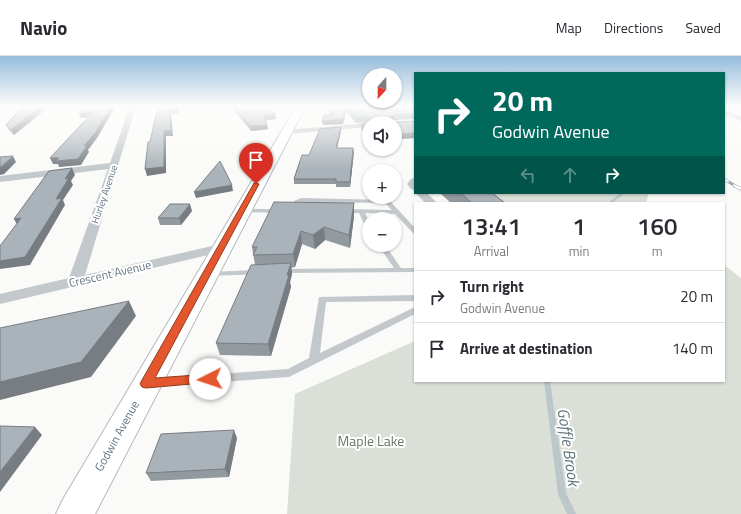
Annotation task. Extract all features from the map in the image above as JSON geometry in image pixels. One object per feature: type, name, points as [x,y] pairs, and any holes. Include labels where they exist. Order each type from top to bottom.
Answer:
[{"type":"main road","name":"Godwin Avenue","points":[[75,514],[241,211],[289,127]]},
{"type":"street","name":"Hurley Avenue","points":[[75,282],[126,127]]},
{"type":"street","points":[[286,132],[341,127]]},
{"type":"street","points":[[0,179],[114,165]]},
{"type":"street","points":[[422,194],[430,202]]},
{"type":"street","name":"Crescent Avenue","points":[[0,299],[221,248]]},
{"type":"lane","points":[[293,210],[296,202],[302,200],[383,200],[390,203],[397,212]]},
{"type":"lane","points":[[241,211],[301,210]]},
{"type":"lane","points":[[338,210],[397,212]]},
{"type":"lane","points":[[402,218],[414,231]]},
{"type":"lane","points":[[386,252],[399,270]]},
{"type":"lane","points":[[207,274],[271,271],[414,270]]},
{"type":"lane","points":[[314,361],[322,299],[414,298]]},
{"type":"lane","points":[[146,384],[289,373],[414,311]]},
{"type":"green space","points":[[465,194],[649,194],[646,202],[469,202]]},
{"type":"green space","name":"Maple Lake","points":[[725,266],[741,278],[741,514],[287,514],[295,394],[414,341],[414,382],[725,382]]},
{"type":"building","points":[[79,127],[98,127],[84,146],[87,146],[78,159],[56,161],[59,158],[50,158]]},
{"type":"building","points":[[153,127],[171,127],[171,130],[164,131],[164,167],[145,169],[148,142],[150,142]]},
{"type":"building","points":[[341,127],[336,148],[353,148],[350,182],[336,182],[336,179],[294,179],[302,155],[309,155],[320,129]]},
{"type":"building","points":[[402,127],[414,127],[414,133],[402,134]]},
{"type":"building","points":[[13,156],[0,168],[0,157]]},
{"type":"building","points":[[220,161],[232,185],[194,192]]},
{"type":"building","points":[[72,168],[65,179],[69,178],[56,199],[62,198],[25,257],[0,261],[0,246],[21,218],[14,219],[49,171]]},
{"type":"building","points":[[461,194],[493,194],[504,202],[471,202]]},
{"type":"building","points":[[274,202],[354,203],[349,235],[324,227],[313,235],[301,231],[293,254],[253,255],[257,247],[252,247]]},
{"type":"building","points":[[170,204],[190,204],[179,218],[158,218]]},
{"type":"building","points":[[291,263],[287,275],[289,275],[268,344],[216,343],[251,265]]},
{"type":"building","points":[[129,301],[81,362],[0,382],[0,328]]},
{"type":"building","points":[[0,426],[35,427],[0,472]]},
{"type":"building","points":[[234,430],[225,469],[146,473],[161,434]]},
{"type":"waterway","name":"Goffle Brook","points":[[611,202],[622,194]]},
{"type":"waterway","name":"Goffle Brook","points":[[547,382],[562,494],[572,514]]},
{"type":"railway","points":[[725,180],[737,187]]},
{"type":"railway","points":[[737,187],[741,189]]},
{"type":"route","points":[[210,379],[146,384],[256,184]]}]
